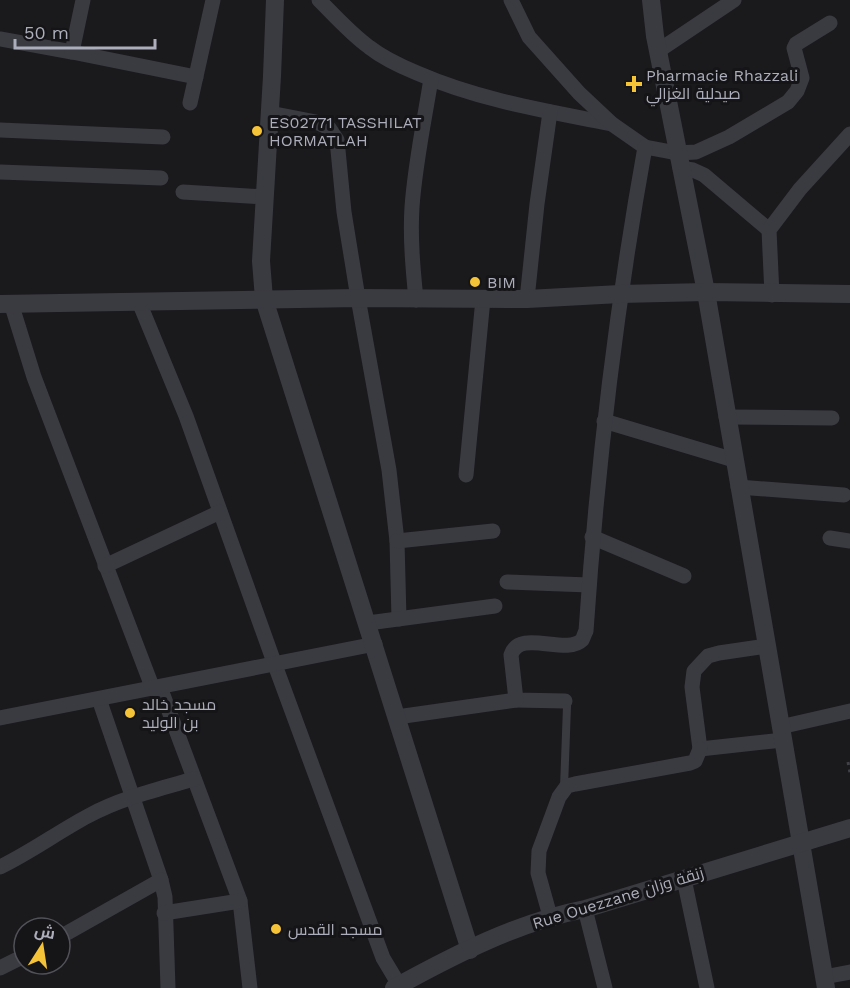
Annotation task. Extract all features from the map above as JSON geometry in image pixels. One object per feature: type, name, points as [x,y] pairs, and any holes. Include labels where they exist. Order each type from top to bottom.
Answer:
[{"type":"street","points":[[72,52],[83,0]]},
{"type":"street","points":[[190,103],[213,0]]},
{"type":"street","points":[[275,0],[261,261],[264,299],[470,950]]},
{"type":"street","points":[[319,0],[368,46],[385,58],[431,79],[463,91],[612,124]]},
{"type":"street","points":[[511,0],[530,37],[579,93],[612,124],[645,147],[679,160],[704,175],[769,230]]},
{"type":"street","points":[[651,0],[658,51],[705,292],[825,982],[850,972]]},
{"type":"street","points":[[658,51],[734,0]]},
{"type":"street","points":[[679,160],[729,137],[788,102],[797,91],[802,78],[794,48],[796,44],[830,23]]},
{"type":"street","points":[[0,39],[196,77]]},
{"type":"street","points":[[416,300],[411,243],[412,206],[418,153],[431,79]]},
{"type":"street","points":[[270,112],[316,122],[329,128],[337,140],[344,212],[357,298],[389,470],[397,541],[399,619]]},
{"type":"street","points":[[527,299],[550,112]]},
{"type":"street","points":[[0,130],[163,137]]},
{"type":"street","points":[[772,295],[769,230],[800,189],[850,134]]},
{"type":"street","points":[[516,700],[511,655],[513,649],[521,643],[574,644],[581,640],[586,631],[592,537],[604,421],[620,294],[645,147]]},
{"type":"street","points":[[0,172],[161,178]]},
{"type":"street","points":[[183,192],[265,197]]},
{"type":"street","points":[[250,988],[240,901],[194,779],[105,566],[5,304],[357,298],[527,299],[705,292],[772,295],[850,294]]},
{"type":"street","points":[[466,475],[483,299]]},
{"type":"street","points":[[139,302],[186,416],[383,958],[398,987]]},
{"type":"street","points":[[726,417],[832,418]]},
{"type":"street","points":[[604,421],[734,460]]},
{"type":"street","points":[[738,487],[844,495]]},
{"type":"street","points":[[105,566],[220,512]]},
{"type":"street","points":[[397,541],[493,531]]},
{"type":"street","points":[[592,537],[684,576]]},
{"type":"street","points":[[830,538],[850,541]]},
{"type":"street","points":[[507,582],[589,585]]},
{"type":"street","points":[[368,623],[495,606]]},
{"type":"street","points":[[0,717],[375,644]]},
{"type":"street","points":[[550,916],[538,873],[537,860],[541,841],[564,789],[574,784],[690,764],[695,761],[700,750],[692,687],[694,671],[708,656],[719,652],[766,645]]},
{"type":"street","points":[[99,699],[161,880],[165,897],[168,988]]},
{"type":"street","points":[[397,717],[516,700],[565,701]]},
{"type":"street","points":[[700,750],[781,734],[850,711]]},
{"type":"street","points":[[0,867],[30,853],[90,815],[133,797],[194,779]]},
{"type":"street","name":"Rue Ouezzane زنقة وزان","points":[[398,987],[470,950],[550,916],[585,909],[850,828]]},
{"type":"street","points":[[684,879],[707,988]]},
{"type":"street","points":[[72,930],[161,880]]},
{"type":"street","points":[[164,913],[240,901]]},
{"type":"street","points":[[585,909],[605,988]]},
{"type":"lane","points":[[564,789],[567,706],[565,701]]},
{"type":"path","points":[[848,762],[850,773]]},
{"type":"place","name":"Pharmacie Rhazzali صيدلية الغزالي","points":[[634,84]]},
{"type":"place","name":"ES02771 TASSHILAT HORMATLAH","points":[[257,131]]},
{"type":"place","name":"BIM","points":[[475,282]]},
{"type":"place","name":"مسجد خالد بن الوليد","points":[[130,713]]},
{"type":"place","name":"مسجد القدس","points":[[276,929]]}]
